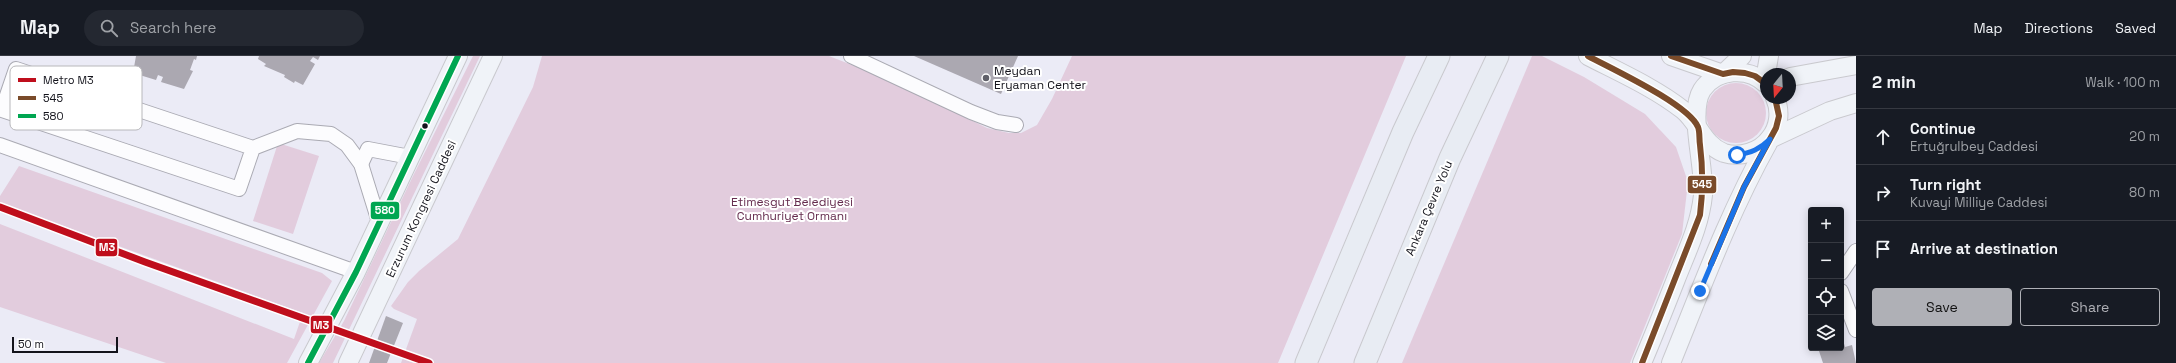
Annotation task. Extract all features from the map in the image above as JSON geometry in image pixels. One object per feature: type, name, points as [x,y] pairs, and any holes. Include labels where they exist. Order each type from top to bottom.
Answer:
[{"type":"highway","points":[[1306,363],[1403,132],[1439,56]]},
{"type":"highway","name":"Ankara Çevre Yolu","points":[[1365,363],[1450,158],[1498,56]]},
{"type":"main road","points":[[308,363],[356,272],[458,56]]},
{"type":"main road","name":"Erzurum Kongresi Caddesi","points":[[348,363],[494,56]]},
{"type":"main road","points":[[1588,56],[1668,100],[1689,115],[1698,127],[1704,139],[1713,147],[1724,153],[1737,155],[1755,150],[1770,139],[1830,111],[1856,103]]},
{"type":"main road","points":[[1671,56],[1723,74],[1734,72],[1745,73],[1760,77]]},
{"type":"main road","points":[[1642,363],[1693,237],[1700,215],[1703,194],[1703,169],[1696,115],[1697,102],[1702,90],[1711,81],[1723,74],[1742,56]]},
{"type":"main road","points":[[1767,68],[1769,56]]},
{"type":"main road","points":[[1796,76],[1856,65]]},
{"type":"main road","points":[[1671,363],[1744,187],[1776,128],[1779,116],[1776,104]]},
{"type":"street","points":[[851,56],[971,112],[997,122],[1016,125]]},
{"type":"street","points":[[10,87],[2,110],[10,113]]},
{"type":"street","points":[[142,111],[253,148],[297,131],[331,134],[347,145],[361,164],[379,222]]},
{"type":"street","points":[[62,130],[239,189],[253,148]]},
{"type":"street","points":[[0,145],[356,272]]},
{"type":"street","points":[[361,164],[368,149],[410,157]]},
{"type":"street","points":[[1844,269],[1856,251]]},
{"type":"street","points":[[1844,298],[1855,325]]},
{"type":"green space","points":[[473,56],[480,56],[333,363],[319,363],[344,321],[413,176]]},
{"type":"green space","name":"Etimesgut Belediyesi Cumhuriyet Ormanı","points":[[542,56],[829,56],[885,78],[987,128],[1009,133],[1021,133],[1037,125],[1052,99],[1072,56],[1406,56],[1278,363],[401,363],[417,319],[394,309],[391,306],[408,282],[419,271],[458,239],[533,87]]},
{"type":"green space","points":[[1532,56],[1542,56],[1584,77],[1645,114],[1676,147],[1688,182],[1682,234],[1630,363],[1402,363]]},
{"type":"green space","points":[[1730,83],[1742,83],[1753,88],[1760,95],[1760,104],[1765,104],[1766,119],[1761,130],[1753,138],[1742,143],[1730,143],[1719,138],[1711,130],[1706,119],[1706,107],[1711,96],[1719,88]]},
{"type":"green space","points":[[278,143],[319,156],[293,234],[253,221]]},
{"type":"green space","points":[[19,166],[322,273],[332,281],[287,363],[166,363],[0,307],[0,224],[294,339],[303,313],[0,203],[0,196]]},
{"type":"building","points":[[136,56],[197,56],[196,60],[194,59],[190,70],[193,71],[184,89],[161,82],[163,77],[158,75],[156,80],[142,76],[142,66],[134,66]]},
{"type":"building","points":[[259,56],[320,56],[318,60],[313,57],[310,61],[315,64],[303,85],[295,81],[294,83],[284,77],[285,75],[264,66],[266,64],[258,59]]},
{"type":"building","name":"Meydan Eryaman Center","points":[[914,56],[1018,56],[1001,94]]},
{"type":"building","points":[[386,316],[403,323],[387,363],[369,363]]},
{"type":"building","points":[[1844,344],[1845,347],[1852,345],[1856,363],[1823,363],[1819,351],[1844,351]]},
{"type":"metro line","name":"M3","points":[[0,207],[145,262],[429,363]]},
{"type":"transit line","name":"580","points":[[308,363],[356,272],[458,56]]},
{"type":"transit line","name":"545","points":[[1588,56],[1631,78],[1680,108],[1691,118],[1698,127],[1699,131],[1702,163],[1702,197],[1700,215],[1642,363]]},
{"type":"transit line","name":"545","points":[[1671,56],[1723,74],[1733,72],[1745,73],[1755,76],[1760,80]]},
{"type":"transit line","name":"545","points":[[1711,264],[1744,187],[1776,128],[1779,116],[1776,104]]},
{"type":"place","name":"Meydan Eryaman Center","points":[[986,78]]},
{"type":"route","points":[[1700,291],[1731,215],[1744,187],[1770,139],[1761,147],[1750,153],[1737,155]]}]
